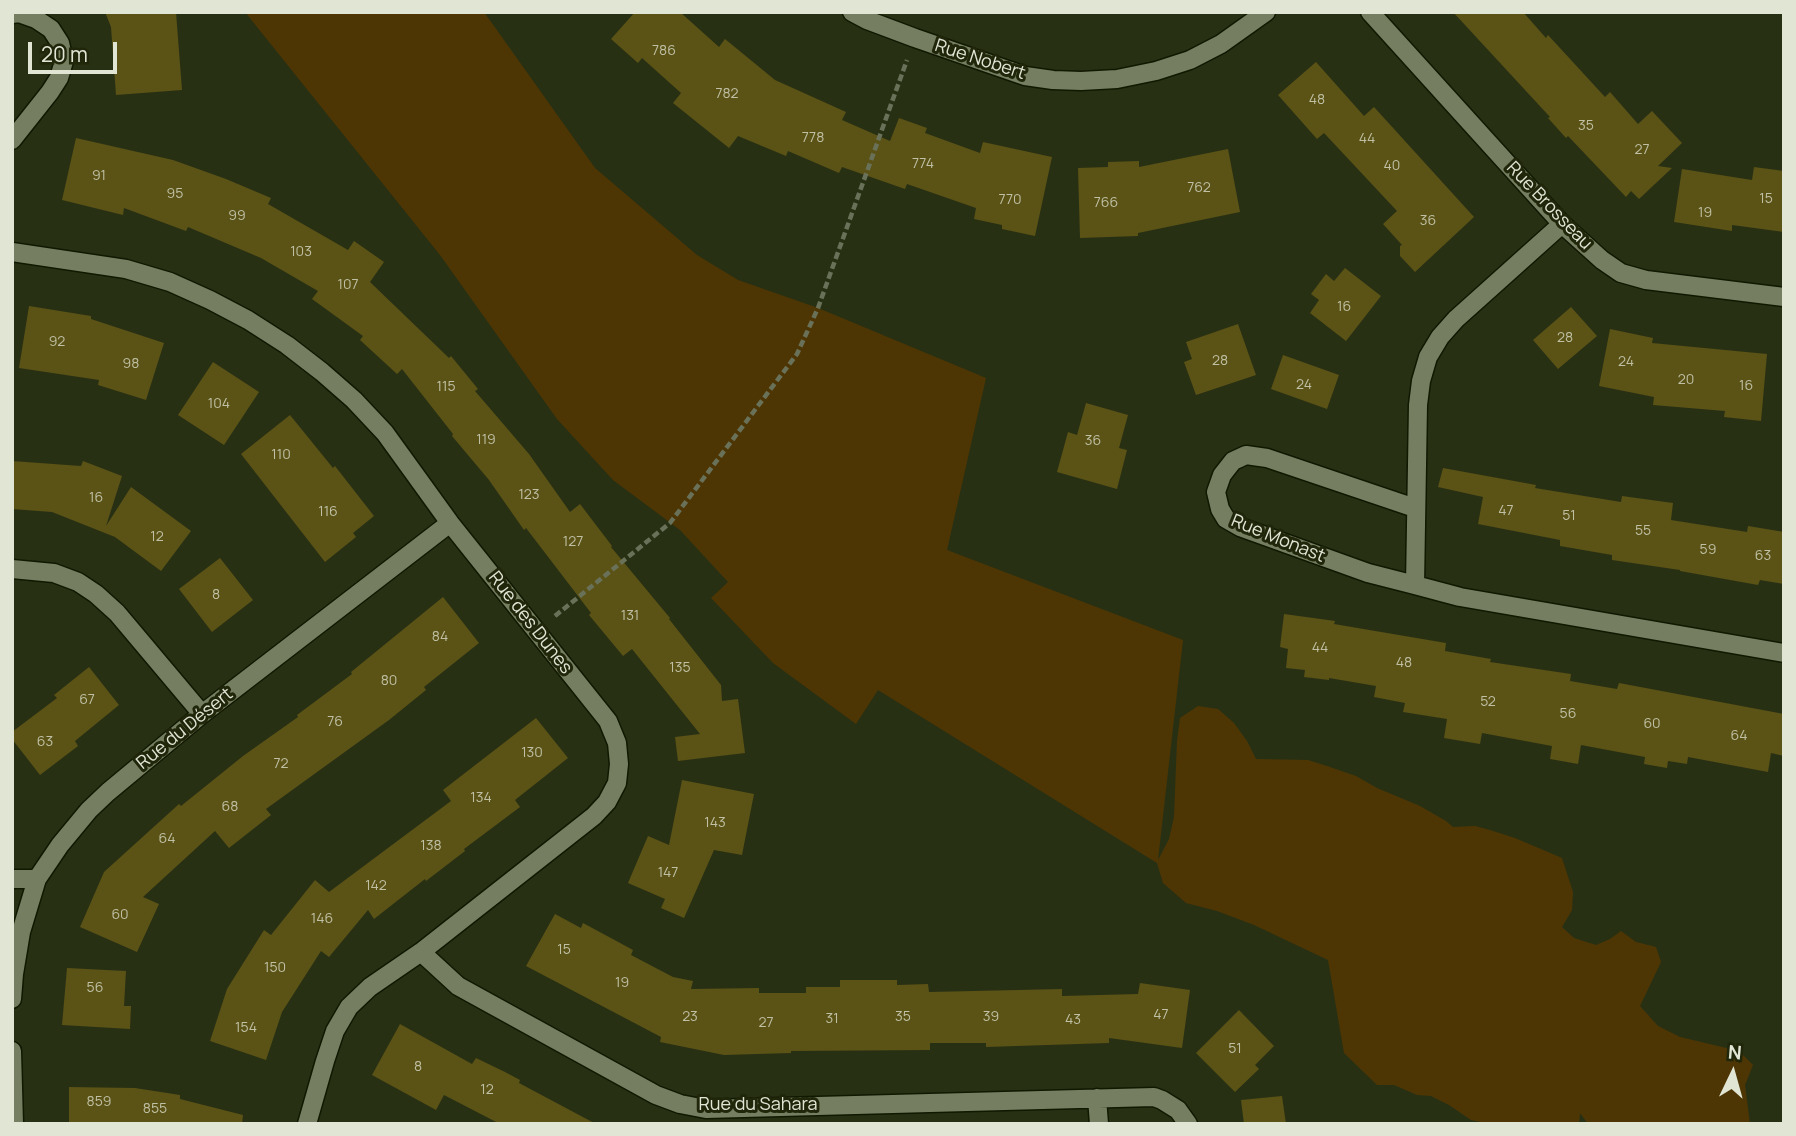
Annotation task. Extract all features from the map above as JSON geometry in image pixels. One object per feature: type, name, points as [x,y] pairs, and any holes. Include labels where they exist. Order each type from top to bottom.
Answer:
[{"type":"street","name":"Rue Nobert","points":[[852,12],[915,38],[1025,76],[1081,81],[1117,79],[1190,60],[1221,44],[1266,12]]},
{"type":"street","name":"Rue Brosseau","points":[[1370,12],[1562,224],[1602,260],[1621,273],[1646,280],[1784,297]]},
{"type":"street","points":[[12,14],[19,13],[36,19],[51,29],[60,43],[64,61],[59,78],[50,92],[12,139]]},
{"type":"street","points":[[1415,585],[1418,405],[1428,357],[1440,337],[1456,319],[1562,224]]},
{"type":"street","name":"Rue des Dunes","points":[[12,252],[125,269],[170,282],[248,320],[296,352],[354,400],[385,433],[450,523],[608,722],[617,743],[617,783],[607,802],[594,816],[421,952],[370,987],[349,1007],[335,1031],[307,1124]]},
{"type":"street","name":"Rue Monast","points":[[1415,509],[1267,458],[1246,455],[1233,461],[1222,475],[1216,492],[1220,509],[1226,519],[1240,527],[1368,573],[1460,597],[1784,653]]},
{"type":"street","name":"Rue du Désert","points":[[12,999],[22,932],[37,879],[89,810],[202,715],[450,523]]},
{"type":"street","points":[[12,569],[54,573],[78,582],[96,594],[117,612],[202,715]]},
{"type":"street","points":[[12,879],[37,879]]},
{"type":"street","name":"Rue du Sahara","points":[[421,952],[458,986],[656,1095],[680,1104],[706,1109],[1154,1097],[1178,1110],[1188,1124]]},
{"type":"street","points":[[12,1051],[14,1124]]},
{"type":"street","points":[[1097,1098],[1098,1124]]},
{"type":"path","points":[[536,631],[670,523],[797,354],[818,308],[915,38]]},
{"type":"shaded area","points":[[245,12],[484,12],[595,168],[697,255],[738,280],[818,308],[986,378],[947,550],[1183,640],[1158,860],[1169,839],[1174,817],[1180,718],[1198,706],[1218,709],[1234,723],[1256,759],[1308,760],[1330,767],[1420,806],[1453,827],[1475,826],[1490,830],[1562,858],[1573,892],[1572,910],[1562,927],[1574,938],[1596,945],[1621,931],[1636,942],[1656,947],[1661,962],[1640,1006],[1658,1026],[1680,1037],[1739,1051],[1753,1065],[1745,1085],[1750,1124],[1588,1124],[1580,1113],[1579,1124],[1490,1124],[1471,1120],[1431,1096],[1417,1095],[1394,1085],[1377,1085],[1344,1053],[1328,960],[1254,925],[1186,903],[1163,883],[1157,863],[878,690],[856,724],[773,663],[711,598],[728,582],[680,530],[613,480],[557,419],[440,255]]},
{"type":"building","points":[[105,12],[176,12],[182,90],[116,95],[111,27]]},
{"type":"building","points":[[635,12],[680,12],[719,47],[725,39],[775,80],[846,112],[842,120],[890,141],[899,118],[927,128],[925,133],[980,153],[983,142],[1052,157],[1035,236],[1002,229],[1002,225],[974,219],[976,208],[907,184],[905,189],[842,167],[839,173],[788,151],[786,156],[738,136],[729,148],[673,103],[681,93],[642,58],[638,63],[611,39]]},
{"type":"building","points":[[1453,12],[1523,12],[1605,97],[1610,92],[1638,124],[1652,111],[1682,143],[1658,166],[1672,168],[1639,199],[1631,191],[1626,197],[1568,136],[1566,138],[1548,118],[1550,117]]},
{"type":"building","points":[[1316,62],[1364,116],[1374,107],[1474,217],[1415,272],[1400,256],[1402,245],[1383,224],[1397,211],[1324,133],[1317,139],[1278,95]]},
{"type":"building","points":[[76,138],[173,160],[226,179],[271,198],[268,204],[348,250],[354,241],[384,262],[370,282],[449,358],[451,356],[478,389],[475,391],[529,454],[570,512],[580,504],[721,685],[722,701],[738,699],[745,753],[678,761],[675,737],[700,734],[632,649],[623,656],[589,615],[591,613],[526,528],[524,530],[489,480],[402,369],[397,374],[360,340],[363,336],[312,299],[318,291],[261,258],[188,227],[186,231],[124,208],[123,215],[62,200]]},
{"type":"building","points":[[1228,149],[1240,212],[1138,233],[1138,236],[1080,238],[1078,168],[1108,167],[1108,162],[1139,161],[1139,167]]},
{"type":"building","points":[[1754,167],[1784,171],[1784,232],[1732,225],[1732,231],[1674,222],[1682,169],[1752,180]]},
{"type":"building","points":[[1345,268],[1381,296],[1346,341],[1310,313],[1319,300],[1311,294],[1326,274],[1334,281]]},
{"type":"building","points":[[29,306],[91,316],[91,319],[164,343],[146,400],[98,385],[99,380],[19,368]]},
{"type":"building","points":[[1571,307],[1597,336],[1558,369],[1533,340]]},
{"type":"building","points":[[1238,324],[1256,375],[1196,395],[1184,362],[1192,359],[1186,342]]},
{"type":"building","points":[[1610,329],[1653,338],[1652,343],[1767,354],[1761,421],[1724,417],[1725,411],[1653,405],[1654,397],[1599,386]]},
{"type":"building","points":[[1283,355],[1339,375],[1327,409],[1271,389]]},
{"type":"building","points":[[213,362],[259,392],[224,445],[178,415]]},
{"type":"building","points":[[1086,403],[1128,415],[1119,448],[1127,450],[1117,489],[1057,472],[1068,432],[1077,435]]},
{"type":"building","points":[[290,415],[374,516],[353,533],[356,537],[325,562],[241,454]]},
{"type":"building","points":[[12,461],[81,466],[83,461],[122,476],[106,526],[131,487],[191,531],[161,571],[115,537],[52,512],[12,509]]},
{"type":"building","points":[[1443,468],[1536,485],[1535,488],[1621,502],[1622,496],[1673,503],[1671,520],[1747,532],[1748,526],[1784,532],[1784,584],[1760,580],[1758,585],[1612,560],[1612,555],[1560,546],[1560,540],[1478,524],[1483,497],[1438,487]]},
{"type":"building","points":[[220,558],[253,600],[212,632],[179,589]]},
{"type":"building","points":[[443,597],[479,643],[424,687],[426,690],[389,720],[266,809],[271,815],[229,848],[215,831],[143,897],[159,904],[137,952],[80,927],[104,872],[179,804],[181,806],[243,756],[298,717],[297,715],[352,674],[351,672]]},
{"type":"building","points":[[1284,614],[1446,643],[1445,651],[1491,659],[1490,662],[1571,674],[1570,681],[1617,689],[1619,683],[1784,714],[1784,756],[1771,753],[1768,772],[1688,757],[1687,764],[1668,761],[1667,768],[1644,764],[1645,757],[1581,745],[1578,764],[1550,759],[1552,746],[1482,733],[1480,744],[1444,738],[1447,719],[1403,712],[1405,703],[1374,697],[1376,686],[1329,678],[1304,677],[1305,670],[1286,668],[1288,649],[1280,647]]},
{"type":"building","points":[[89,667],[119,705],[75,741],[78,746],[40,775],[12,739],[12,732],[57,698],[54,695]]},
{"type":"building","points":[[536,718],[568,758],[515,800],[520,807],[464,849],[465,851],[374,919],[368,910],[329,957],[321,951],[282,1012],[266,1060],[210,1041],[227,989],[264,930],[271,935],[315,880],[329,892],[451,801],[443,790]]},
{"type":"building","points":[[682,780],[754,794],[742,855],[714,850],[684,918],[661,908],[665,899],[628,883],[648,836],[669,845]]},
{"type":"building","points":[[555,914],[581,928],[583,923],[633,950],[631,955],[673,977],[693,981],[691,989],[759,988],[759,993],[806,993],[806,987],[840,987],[840,980],[897,980],[897,985],[928,984],[929,992],[1062,989],[1062,996],[1138,994],[1140,983],[1190,990],[1182,1048],[1109,1038],[1109,1043],[986,1047],[986,1043],[930,1043],[930,1050],[791,1051],[724,1055],[660,1042],[661,1037],[526,966]]},
{"type":"building","points":[[67,968],[126,971],[124,1006],[131,1006],[130,1029],[62,1025]]},
{"type":"building","points":[[1239,1010],[1274,1046],[1255,1065],[1259,1069],[1235,1092],[1196,1053]]},
{"type":"building","points":[[400,1024],[472,1064],[476,1058],[505,1072],[520,1080],[519,1083],[596,1124],[500,1124],[444,1095],[436,1110],[372,1075]]},
{"type":"building","points":[[69,1087],[135,1088],[180,1095],[180,1099],[243,1115],[242,1124],[69,1124]]},
{"type":"building","points":[[1282,1096],[1286,1124],[1244,1124],[1241,1100]]}]
